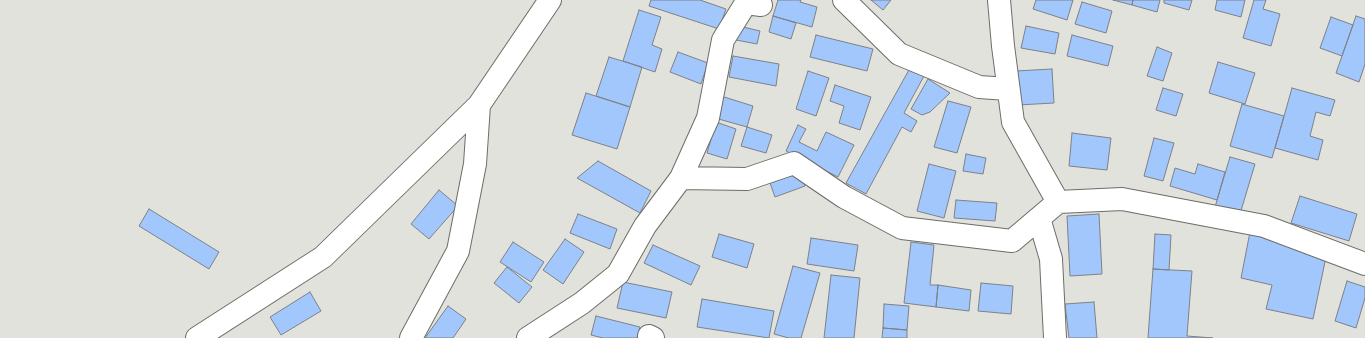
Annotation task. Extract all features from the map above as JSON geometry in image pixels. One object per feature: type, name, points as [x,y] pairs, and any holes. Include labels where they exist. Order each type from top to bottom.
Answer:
[{"type":"street","points":[[197,338],[323,257],[479,105],[550,0]]},
{"type":"street","points":[[844,0],[900,54],[979,87],[1008,89]]},
{"type":"street","points":[[999,0],[1008,89],[1013,122],[1058,202]]},
{"type":"street","points":[[528,338],[582,303],[618,274],[646,226],[681,178],[708,118],[723,40],[746,3],[761,5]]},
{"type":"street","points":[[411,338],[458,251],[475,164],[479,105]]},
{"type":"street","points":[[681,178],[747,179],[794,163],[844,197],[902,228],[1012,241],[1058,202],[1122,199],[1264,226],[1365,264]]},
{"type":"street","points":[[1039,218],[1051,259],[1055,338]]},
{"type":"building","points":[[651,0],[700,0],[726,9],[719,29],[649,6]]},
{"type":"building","points":[[778,0],[801,0],[800,2],[817,7],[812,27],[773,16]]},
{"type":"building","points":[[871,0],[891,0],[883,10]]},
{"type":"building","points":[[1036,0],[1073,0],[1067,20],[1033,9]]},
{"type":"building","points":[[1113,0],[1133,0],[1132,5]]},
{"type":"building","points":[[1133,0],[1160,0],[1157,12],[1132,5]]},
{"type":"building","points":[[1164,0],[1192,0],[1189,10],[1164,3]]},
{"type":"building","points":[[1217,0],[1245,0],[1241,17],[1215,10]]},
{"type":"building","points":[[1254,0],[1266,0],[1263,9],[1280,14],[1271,46],[1243,38]]},
{"type":"building","points":[[1082,2],[1112,11],[1106,33],[1075,24]]},
{"type":"building","points":[[639,10],[661,17],[652,45],[662,49],[655,72],[623,61]]},
{"type":"building","points":[[773,16],[796,23],[791,39],[769,32]]},
{"type":"building","points":[[1356,16],[1365,19],[1365,64],[1359,82],[1336,73]]},
{"type":"building","points":[[1331,17],[1353,25],[1342,56],[1320,48]]},
{"type":"building","points":[[739,26],[760,31],[757,44],[736,40]]},
{"type":"building","points":[[1026,26],[1059,33],[1055,54],[1021,48]]},
{"type":"building","points":[[816,35],[873,49],[867,71],[810,57]]},
{"type":"building","points":[[1072,35],[1113,46],[1108,66],[1067,56]]},
{"type":"building","points":[[1157,47],[1172,53],[1163,81],[1147,76]]},
{"type":"building","points":[[678,52],[708,63],[701,84],[670,72]]},
{"type":"building","points":[[733,56],[779,64],[776,86],[729,77]]},
{"type":"building","points":[[609,57],[642,67],[630,107],[596,96]]},
{"type":"building","points":[[1218,62],[1255,73],[1245,104],[1209,93]]},
{"type":"building","points":[[910,68],[924,76],[904,113],[917,121],[911,132],[902,127],[866,194],[846,183]]},
{"type":"building","points":[[1052,69],[1054,103],[1018,105],[1016,71]]},
{"type":"building","points":[[808,71],[829,78],[816,116],[796,109]]},
{"type":"building","points":[[928,79],[950,93],[930,112],[922,115],[911,109]]},
{"type":"building","points":[[835,85],[871,97],[860,130],[839,123],[844,106],[830,101]]},
{"type":"building","points":[[1163,88],[1183,94],[1176,116],[1156,110]]},
{"type":"building","points":[[1292,88],[1335,100],[1330,116],[1316,112],[1310,136],[1323,140],[1318,160],[1275,148]]},
{"type":"building","points":[[586,93],[630,107],[617,149],[572,135]]},
{"type":"building","points":[[721,96],[753,106],[747,127],[715,118]]},
{"type":"building","points":[[948,101],[971,107],[957,153],[934,147]]},
{"type":"building","points":[[1242,104],[1284,116],[1272,158],[1230,146]]},
{"type":"building","points":[[716,122],[736,129],[727,159],[707,153]]},
{"type":"building","points":[[798,125],[806,129],[799,142],[817,151],[826,132],[854,145],[838,177],[786,151]]},
{"type":"building","points":[[747,127],[772,135],[766,153],[741,146]]},
{"type":"building","points":[[1072,133],[1111,138],[1107,170],[1069,166]]},
{"type":"building","points":[[1154,138],[1174,143],[1163,181],[1144,176]]},
{"type":"building","points":[[966,154],[986,158],[983,174],[963,171]]},
{"type":"building","points":[[1230,157],[1255,164],[1240,214],[1215,207]]},
{"type":"building","points":[[598,161],[651,191],[640,213],[577,178]]},
{"type":"building","points":[[929,164],[956,171],[944,218],[917,211]]},
{"type":"building","points":[[1198,164],[1225,172],[1217,200],[1170,186],[1175,168],[1195,174]]},
{"type":"building","points":[[800,173],[805,186],[775,197],[770,183]]},
{"type":"building","points":[[439,190],[458,206],[429,239],[411,224]]},
{"type":"building","points":[[1300,196],[1357,214],[1349,241],[1291,223]]},
{"type":"building","points":[[956,200],[997,203],[995,221],[954,218]]},
{"type":"building","points":[[149,209],[219,252],[209,269],[139,226]]},
{"type":"building","points":[[578,214],[617,229],[610,249],[570,233]]},
{"type":"building","points":[[1099,214],[1102,274],[1070,276],[1067,216]]},
{"type":"building","points":[[1250,232],[1326,257],[1313,319],[1266,309],[1272,285],[1241,278]]},
{"type":"building","points":[[719,234],[754,244],[747,268],[712,257]]},
{"type":"building","points":[[1155,234],[1171,235],[1169,270],[1153,269]]},
{"type":"building","points":[[811,238],[858,245],[854,271],[807,264]]},
{"type":"building","points":[[565,239],[584,252],[563,284],[543,270]]},
{"type":"building","points":[[513,242],[544,262],[531,282],[500,262]]},
{"type":"building","points":[[911,242],[934,245],[930,285],[938,285],[936,307],[904,303]]},
{"type":"building","points":[[653,245],[700,266],[691,285],[644,263]]},
{"type":"building","points":[[793,266],[820,273],[801,338],[789,338],[774,334]]},
{"type":"building","points":[[507,267],[532,287],[519,303],[494,283]]},
{"type":"building","points":[[1153,269],[1192,271],[1187,336],[1213,338],[1148,338]]},
{"type":"building","points":[[831,275],[860,278],[854,338],[824,338]]},
{"type":"building","points":[[1347,281],[1365,287],[1365,298],[1356,328],[1335,321]]},
{"type":"building","points":[[623,282],[672,292],[666,318],[617,308]]},
{"type":"building","points":[[981,283],[1013,286],[1011,314],[978,311]]},
{"type":"building","points":[[938,285],[971,290],[969,311],[936,307]]},
{"type":"building","points":[[310,292],[321,311],[281,335],[270,317]]},
{"type":"building","points":[[702,299],[774,311],[769,338],[697,327]]},
{"type":"building","points":[[1094,302],[1097,338],[1069,338],[1065,304]]},
{"type":"building","points":[[884,304],[909,306],[907,330],[883,328]]},
{"type":"building","points":[[448,306],[466,319],[453,338],[425,338]]},
{"type":"building","points":[[596,316],[640,327],[637,338],[603,338],[591,335]]},
{"type":"building","points":[[883,328],[907,330],[907,338],[882,338]]}]
